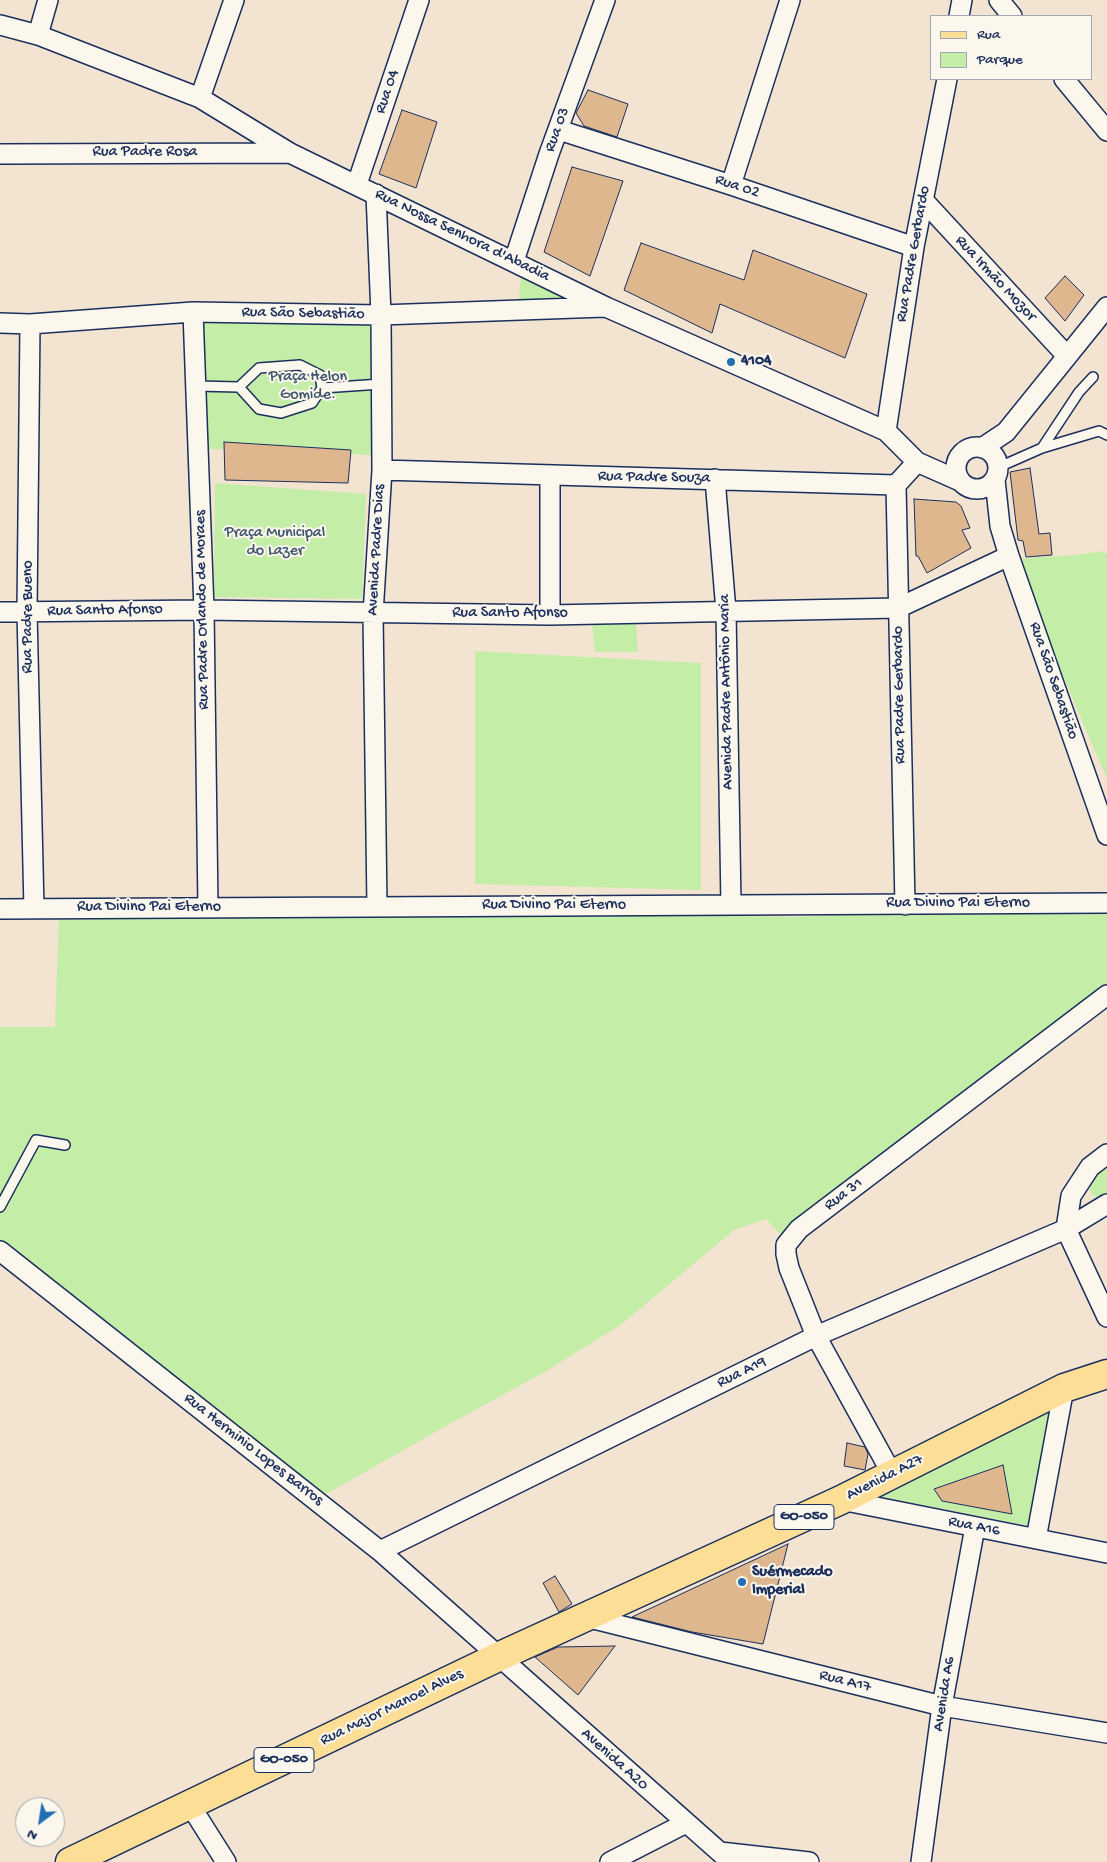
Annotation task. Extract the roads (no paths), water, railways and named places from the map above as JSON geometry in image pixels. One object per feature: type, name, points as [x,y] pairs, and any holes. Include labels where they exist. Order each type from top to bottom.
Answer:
[{"type":"main road","name":"Avenida A27","points":[[498,1657],[841,1500],[1064,1388],[1107,1374]]},
{"type":"main road","name":"Rua Major Manoel Alves","points":[[70,1862],[498,1657]]},
{"type":"street","points":[[38,36],[48,0]]},
{"type":"street","points":[[200,98],[234,0]]},
{"type":"street","name":"Rua 04","points":[[357,184],[419,0]]},
{"type":"street","name":"Rua 03","points":[[514,261],[605,0]]},
{"type":"street","points":[[731,185],[790,0]]},
{"type":"street","points":[[959,15],[962,0]]},
{"type":"street","points":[[999,0],[1011,15]]},
{"type":"street","name":"Rua Nossa Senhora d'Abadia","points":[[0,25],[38,36],[200,98],[290,153],[606,307],[886,431],[917,462],[960,481]]},
{"type":"street","name":"Rua Padre Gerbardo","points":[[886,431],[914,247],[947,80]]},
{"type":"street","points":[[1065,80],[1107,131]]},
{"type":"street","name":"Rua 02","points":[[559,130],[731,185],[914,247]]},
{"type":"street","name":"Rua Padre Rosa","points":[[0,154],[290,153]]},
{"type":"street","name":"Avenida Padre Dias","points":[[376,194],[381,314],[382,470],[373,614],[377,907]]},
{"type":"street","name":"Rua Irmão Mozor","points":[[924,201],[1067,356]]},
{"type":"street","name":"Rua São Sebastião","points":[[0,323],[30,324],[193,312],[381,314],[606,307]]},
{"type":"street","points":[[993,463],[968,449],[962,453],[957,461],[956,474],[965,486],[978,490],[990,486],[993,463],[1006,432],[1107,307]]},
{"type":"street","name":"Rua Padre Orlando de Moraes","points":[[193,312],[204,610],[208,908]]},
{"type":"street","name":"Rua Padre Bueno","points":[[30,324],[28,612],[34,909]]},
{"type":"street","points":[[896,484],[917,462],[957,461]]},
{"type":"street","name":"Rua São Sebastião","points":[[993,463],[1000,526],[1009,556],[1107,835]]},
{"type":"street","name":"Rua Padre Souza","points":[[382,470],[896,484]]},
{"type":"street","points":[[550,476],[550,615]]},
{"type":"street","name":"Avenida Padre Antônio Maria","points":[[716,479],[726,611],[731,906]]},
{"type":"street","name":"Rua Padre Gerbardo","points":[[896,484],[906,904]]},
{"type":"street","name":"Rua São Sebastião","points":[[978,490],[1000,526]]},
{"type":"street","name":"Rua Santo Afonso","points":[[0,612],[204,610],[373,614],[550,615],[898,608],[1009,556]]},
{"type":"street","name":"Rua Divino Pai Eterno","points":[[0,909],[1107,903]]},
{"type":"street","name":"Rua 31","points":[[892,1474],[816,1336],[789,1268],[786,1245],[791,1236],[1107,995]]},
{"type":"street","points":[[1107,1154],[1090,1167],[1071,1196],[1066,1229],[1107,1317]]},
{"type":"street","name":"Rua A19","points":[[380,1551],[816,1336],[1066,1229],[1107,1204]]},
{"type":"street","name":"Rua Herminio Lopes Barros","points":[[0,1251],[380,1551],[498,1657]]},
{"type":"street","points":[[1036,1539],[1064,1388]]},
{"type":"street","name":"Rua A16","points":[[841,1500],[1107,1553]]},
{"type":"street","name":"Avenida A6","points":[[921,1862],[942,1706],[975,1527]]},
{"type":"street","name":"Rua A17","points":[[586,1617],[942,1706],[1107,1733]]},
{"type":"street","name":"Avenida A20","points":[[498,1657],[726,1857]]},
{"type":"street","points":[[190,1805],[226,1862]]},
{"type":"street","points":[[610,1862],[686,1823]]},
{"type":"street","points":[[726,1857],[809,1862]]},
{"type":"lane","points":[[196,386],[239,387],[259,368],[300,365],[320,375],[322,388],[312,403],[281,413],[259,409],[239,387]]},
{"type":"lane","points":[[1042,448],[1079,392],[1093,377]]},
{"type":"lane","points":[[322,388],[381,384]]},
{"type":"lane","points":[[993,463],[1099,431],[1107,435]]},
{"type":"lane","points":[[0,1207],[36,1140],[65,1144]]},
{"type":"place","name":"4104","points":[[731,362]]},
{"type":"place","name":"Suérmecado Imperial","points":[[742,1582]]},
{"type":"park label","name":"Praça Helon Gomide.","points":[[308,387]]},
{"type":"park label","name":"Praça Municipal do Lazer","points":[[275,543]]}]
